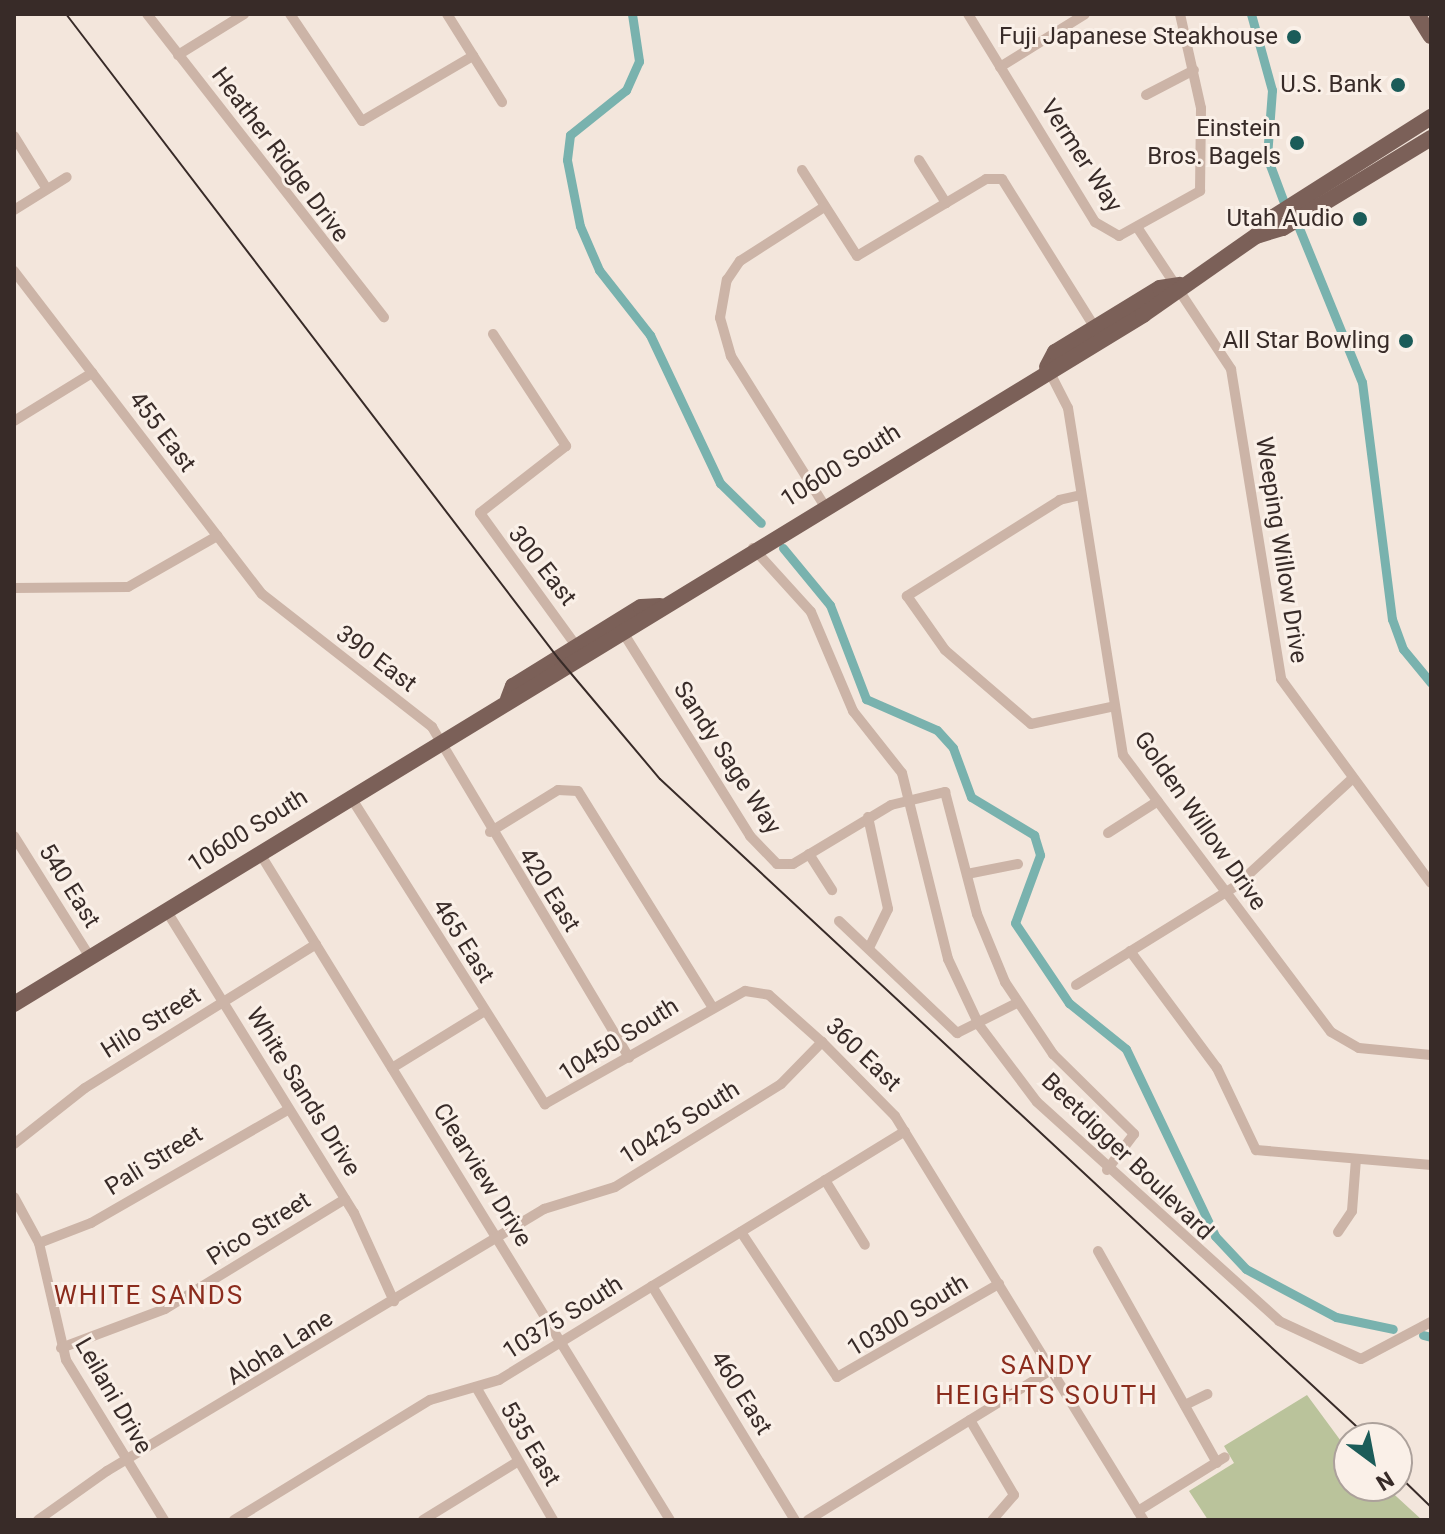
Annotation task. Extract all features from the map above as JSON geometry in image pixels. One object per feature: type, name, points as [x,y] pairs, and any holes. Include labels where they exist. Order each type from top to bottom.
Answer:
[{"type":"main road","points":[[1417,14],[1431,36]]},
{"type":"main road","name":"10600 South","points":[[14,1004],[508,699],[624,634],[660,606],[1047,367],[1155,307],[1180,285],[1256,236],[1341,174],[1431,117]]},
{"type":"main road","name":"10600 South","points":[[1256,236],[1298,218],[1431,138]]},
{"type":"main road","points":[[1298,218],[1340,184],[1341,174]]},
{"type":"main road","name":"10600 South","points":[[1047,367],[1055,352],[1160,288],[1180,285]]},
{"type":"main road","name":"10600 South","points":[[508,699],[513,686],[641,607],[660,606]]},
{"type":"street","name":"Heather Ridge Drive","points":[[147,14],[384,317]]},
{"type":"street","points":[[178,55],[244,14]]},
{"type":"street","points":[[290,14],[362,121],[473,56]]},
{"type":"street","points":[[447,14],[502,102]]},
{"type":"street","name":"Vermer Way","points":[[968,14],[1095,222],[1119,236],[1139,230],[1180,285]]},
{"type":"street","points":[[1000,67],[1085,14]]},
{"type":"street","points":[[1139,230],[1200,191],[1201,108],[1180,14]]},
{"type":"street","points":[[1146,95],[1194,70]]},
{"type":"street","points":[[14,136],[45,186]]},
{"type":"street","points":[[919,160],[946,203]]},
{"type":"street","points":[[802,170],[857,256],[986,179],[1002,179],[1095,328]]},
{"type":"street","points":[[14,210],[45,186],[67,177]]},
{"type":"street","points":[[824,207],[740,261],[727,280],[720,318],[737,368],[824,505]]},
{"type":"street","name":"455 East","points":[[14,271],[217,536],[282,614]]},
{"type":"street","name":"Weeping Willow Drive","points":[[1180,285],[1234,378],[1277,671],[1352,779],[1431,883]]},
{"type":"street","name":"300 East","points":[[493,334],[566,446],[480,513],[577,647]]},
{"type":"street","name":"Golden Willow Drive","points":[[1047,367],[1068,408],[1119,748],[1337,1038],[1359,1048],[1431,1055]]},
{"type":"street","points":[[14,421],[92,373]]},
{"type":"street","points":[[1081,495],[907,596],[945,650],[1031,724],[1111,707]]},
{"type":"street","points":[[14,588],[128,587],[217,536]]},
{"type":"street","name":"Beetdigger Boulevard","points":[[753,548],[811,612],[849,702],[898,766],[910,799],[941,941],[979,1025],[1037,1102],[1107,1170],[1269,1315],[1353,1356],[1367,1358],[1428,1324]]},
{"type":"street","name":"390 East","points":[[282,614],[426,721],[438,742]]},
{"type":"street","name":"Sandy Sage Way","points":[[624,634],[761,851],[784,865],[809,854],[868,817],[910,799],[945,792],[967,874]]},
{"type":"street","name":"420 East","points":[[438,742],[629,1058]]},
{"type":"street","points":[[1076,985],[1225,892],[1352,779]]},
{"type":"street","points":[[490,832],[558,790],[582,795],[712,1006]]},
{"type":"street","name":"465 East","points":[[350,796],[483,1012],[545,1104]]},
{"type":"street","points":[[1108,833],[1158,801]]},
{"type":"street","points":[[868,817],[888,909],[869,948]]},
{"type":"street","name":"540 East","points":[[14,836],[90,957]]},
{"type":"street","name":"Clearview Drive","points":[[259,852],[670,1520]]},
{"type":"street","points":[[809,854],[832,890]]},
{"type":"street","points":[[1018,864],[967,874],[1017,1003],[1066,1069],[1132,1132],[1132,1143],[1107,1170]]},
{"type":"street","name":"White Sands Drive","points":[[166,910],[345,1199],[394,1301]]},
{"type":"street","points":[[839,921],[954,1032],[979,1025],[1017,1003]]},
{"type":"street","name":"Hilo Street","points":[[14,1144],[85,1088],[316,944]]},
{"type":"street","points":[[1130,951],[1217,1068],[1256,1150],[1431,1165]]},
{"type":"street","name":"360 East","points":[[712,1006],[762,992],[878,1094],[905,1131],[1141,1516]]},
{"type":"street","name":"10450 South","points":[[545,1104],[629,1058],[712,1006]]},
{"type":"street","points":[[392,1068],[483,1012]]},
{"type":"street","name":"10425 South","points":[[544,1209],[615,1187],[781,1084],[822,1042]]},
{"type":"street","name":"Pali Street","points":[[39,1243],[91,1223],[289,1109]]},
{"type":"street","name":"10375 South","points":[[234,1520],[430,1400],[476,1387],[561,1342],[905,1131]]},
{"type":"street","points":[[1338,1232],[1352,1211],[1356,1159]]},
{"type":"street","points":[[825,1180],[865,1245]]},
{"type":"street","name":"Leilani Drive","points":[[14,1197],[39,1243],[61,1348],[164,1520]]},
{"type":"street","name":"Pico Street","points":[[61,1348],[165,1309],[345,1199]]},
{"type":"street","name":"Aloha Lane","points":[[38,1520],[126,1459],[544,1209]]},
{"type":"street","name":"10300 South","points":[[741,1232],[837,1377],[999,1284]]},
{"type":"street","points":[[1098,1251],[1185,1405],[1221,1460],[1141,1516]]},
{"type":"street","name":"460 East","points":[[652,1286],[795,1520]]},
{"type":"street","points":[[808,1520],[1051,1370]]},
{"type":"street","name":"535 East","points":[[476,1387],[553,1520]]},
{"type":"street","points":[[1185,1405],[1208,1394]]},
{"type":"street","points":[[970,1420],[1012,1488],[1010,1507],[992,1520]]},
{"type":"street","points":[[423,1520],[517,1462]]},
{"type":"green space","points":[[1307,1395],[1333,1430],[1333,1502],[1402,1502],[1422,1520],[1208,1520],[1189,1491],[1234,1463],[1224,1446]]},
{"type":"waterway","points":[[632,14],[639,61],[626,90],[570,135],[567,160],[580,226],[599,270],[650,335],[720,483],[761,523]]},
{"type":"waterway","points":[[1251,14],[1272,90],[1267,157],[1283,200]]},
{"type":"waterway","points":[[1299,228],[1362,382],[1392,619],[1403,649],[1431,683]]},
{"type":"waterway","points":[[783,548],[830,605],[866,699],[937,730],[953,748],[971,797],[1034,835],[1040,855],[1015,923],[1069,1003],[1126,1049],[1215,1236],[1246,1269],[1336,1317],[1393,1329]]},
{"type":"waterway","points":[[1423,1335],[1431,1337]]},
{"type":"tram line","points":[[66,14],[558,658],[660,779],[1352,1422]]},
{"type":"tram line","points":[[1413,1490],[1431,1507]]},
{"type":"place","name":"Fuji Japanese Steakhouse","points":[[1294,37]]},
{"type":"place","name":"U.S. Bank","points":[[1398,85]]},
{"type":"place","name":"Einstein Bros. Bagels","points":[[1297,143]]},
{"type":"place","name":"Utah Audio","points":[[1360,219]]},
{"type":"place","name":"All Star Bowling","points":[[1406,341]]},
{"type":"district","name":"WHITE SANDS","points":[[149,1296]]},
{"type":"district","name":"SANDY HEIGHTS SOUTH","points":[[1047,1381]]}]
